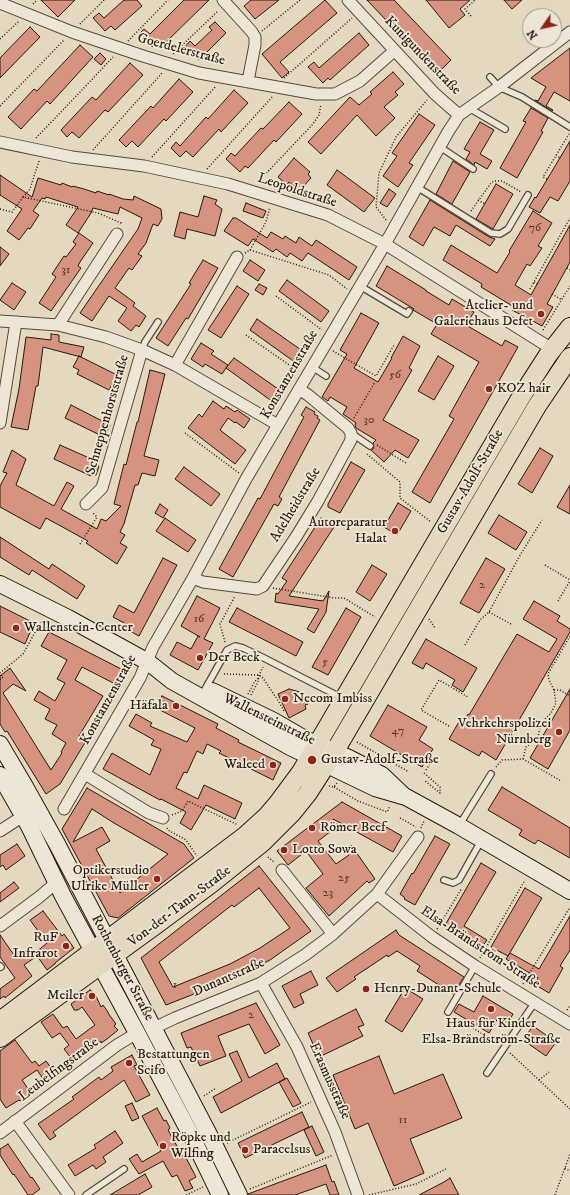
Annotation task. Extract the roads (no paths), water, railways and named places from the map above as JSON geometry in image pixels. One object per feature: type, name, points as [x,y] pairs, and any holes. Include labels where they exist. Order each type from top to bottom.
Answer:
[{"type":"main road","name":"Gustav-Adolf-Straße","points":[[313,751],[521,397],[545,344],[570,327]]},
{"type":"main road","name":"Gustav-Adolf-Straße","points":[[330,758],[537,406],[570,357]]},
{"type":"main road","name":"Wallensteinstraße","points":[[0,584],[148,662],[171,669],[203,693],[313,751],[382,775],[406,797],[482,839],[570,891]]},
{"type":"main road","name":"Rothenburger Straße","points":[[0,744],[45,822],[154,1028],[239,1194]]},
{"type":"main road","name":"Von-der-Tann-Straße","points":[[0,1021],[111,947],[254,828],[290,789],[313,751]]},
{"type":"main road","name":"Von-der-Tann-Straße","points":[[111,947],[212,883],[272,834],[300,803],[330,758]]},
{"type":"main road","name":"Rothenburger Straße","points":[[0,775],[192,1137],[220,1195]]},
{"type":"main road","name":"Von-der-Tann-Straße","points":[[0,1038],[96,958]]},
{"type":"street","name":"Kunigundenstraße","points":[[348,0],[434,93],[459,115]]},
{"type":"street","points":[[225,2],[255,37],[255,45],[248,81]]},
{"type":"street","name":"Goerdelerstraße","points":[[0,3],[72,32],[199,73],[248,81],[278,88],[323,94],[335,94],[360,82],[394,51]]},
{"type":"street","name":"Konstanzenstraße","points":[[64,809],[140,678],[153,647],[193,578],[246,479],[385,244],[459,115],[499,88],[570,32]]},
{"type":"street","name":"Leopoldstraße","points":[[0,142],[85,159],[144,166],[228,184],[328,215],[385,244],[545,344]]},
{"type":"street","points":[[58,325],[116,234]]},
{"type":"street","points":[[175,365],[236,257]]},
{"type":"street","name":"Schneppenhorststraße","points":[[0,321],[58,325],[106,337],[142,350],[175,365],[278,425]]},
{"type":"street","points":[[0,423],[16,322]]},
{"type":"street","name":"Schneppenhorststraße","points":[[86,504],[102,488],[142,350]]},
{"type":"street","points":[[298,389],[308,395],[349,430]]},
{"type":"street","name":"Adelheidstraße","points":[[193,578],[203,582],[257,589],[264,586],[318,501],[351,440],[349,430]]},
{"type":"street","points":[[85,774],[149,813],[163,818]]},
{"type":"street","points":[[0,831],[23,816]]},
{"type":"street","name":"Dunantstraße","points":[[154,1028],[261,983],[306,955],[333,934],[376,894],[418,837]]},
{"type":"street","points":[[282,870],[333,934]]},
{"type":"street","points":[[0,926],[56,883]]},
{"type":"street","name":"Elsa-Brändström-Straße","points":[[376,894],[432,937],[475,966],[570,1024]]},
{"type":"street","name":"Erasmusstraße","points":[[261,983],[297,1047],[320,1097],[358,1195]]},
{"type":"street","name":"Leubelfingstraße","points":[[0,1133],[117,1045],[137,1033]]},
{"type":"street","points":[[16,1121],[69,1195]]},
{"type":"lane","points":[[490,77],[499,88],[522,98],[570,127]]},
{"type":"lane","points":[[470,108],[505,129]]},
{"type":"lane","points":[[440,148],[473,169]]},
{"type":"lane","points":[[417,188],[491,233],[500,234],[508,229],[528,195]]},
{"type":"lane","points":[[357,290],[407,314],[409,311]]},
{"type":"lane","points":[[142,350],[145,342],[158,322]]},
{"type":"lane","points":[[312,367],[326,376]]},
{"type":"lane","points":[[349,430],[370,446]]},
{"type":"lane","points":[[203,693],[227,650],[235,646],[243,648],[323,687],[344,699]]},
{"type":"lane","points":[[459,826],[491,774]]},
{"type":"lane","points":[[444,880],[453,883],[459,880],[482,839]]},
{"type":"lane","points":[[448,1012],[475,966]]},
{"type":"lane","points":[[487,1073],[535,1002]]},
{"type":"lane","points":[[86,1195],[124,1169]]},
{"type":"place","name":"Atelier- und Galeriehaus Defet","points":[[541,314]]},
{"type":"place","name":"KOZ hair","points":[[489,389]]},
{"type":"place","name":"Autoreparatur Halat","points":[[395,531]]},
{"type":"place","name":"Wallenstein-Center","points":[[16,628]]},
{"type":"place","name":"Der Beck","points":[[200,658]]},
{"type":"place","name":"Necom Imbiss","points":[[285,699]]},
{"type":"place","name":"Häfala","points":[[176,706]]},
{"type":"place","name":"Vehrkehrspolizei Nürnberg","points":[[559,732]]},
{"type":"place","name":"Gustav-Adolf-Straße","points":[[312,760]]},
{"type":"place","name":"Waleed","points":[[273,765]]},
{"type":"place","name":"Römer Beef","points":[[312,828]]},
{"type":"place","name":"Lotto Sowa","points":[[284,850]]},
{"type":"place","name":"Optikerstudio Ulrike Müller","points":[[157,879]]},
{"type":"place","name":"RuF Infrarot","points":[[66,946]]},
{"type":"place","name":"Henry-Dunant-Schule","points":[[366,989]]},
{"type":"place","name":"Meiler","points":[[92,996]]},
{"type":"place","name":"Haus für Kinder Elsa-Brändström-Straße","points":[[491,1009]]},
{"type":"place","name":"Bestattungen Scifo","points":[[129,1063]]},
{"type":"place","name":"Röpke und Wilfing","points":[[163,1146]]},
{"type":"place","name":"Paracelsus","points":[[245,1150]]}]
